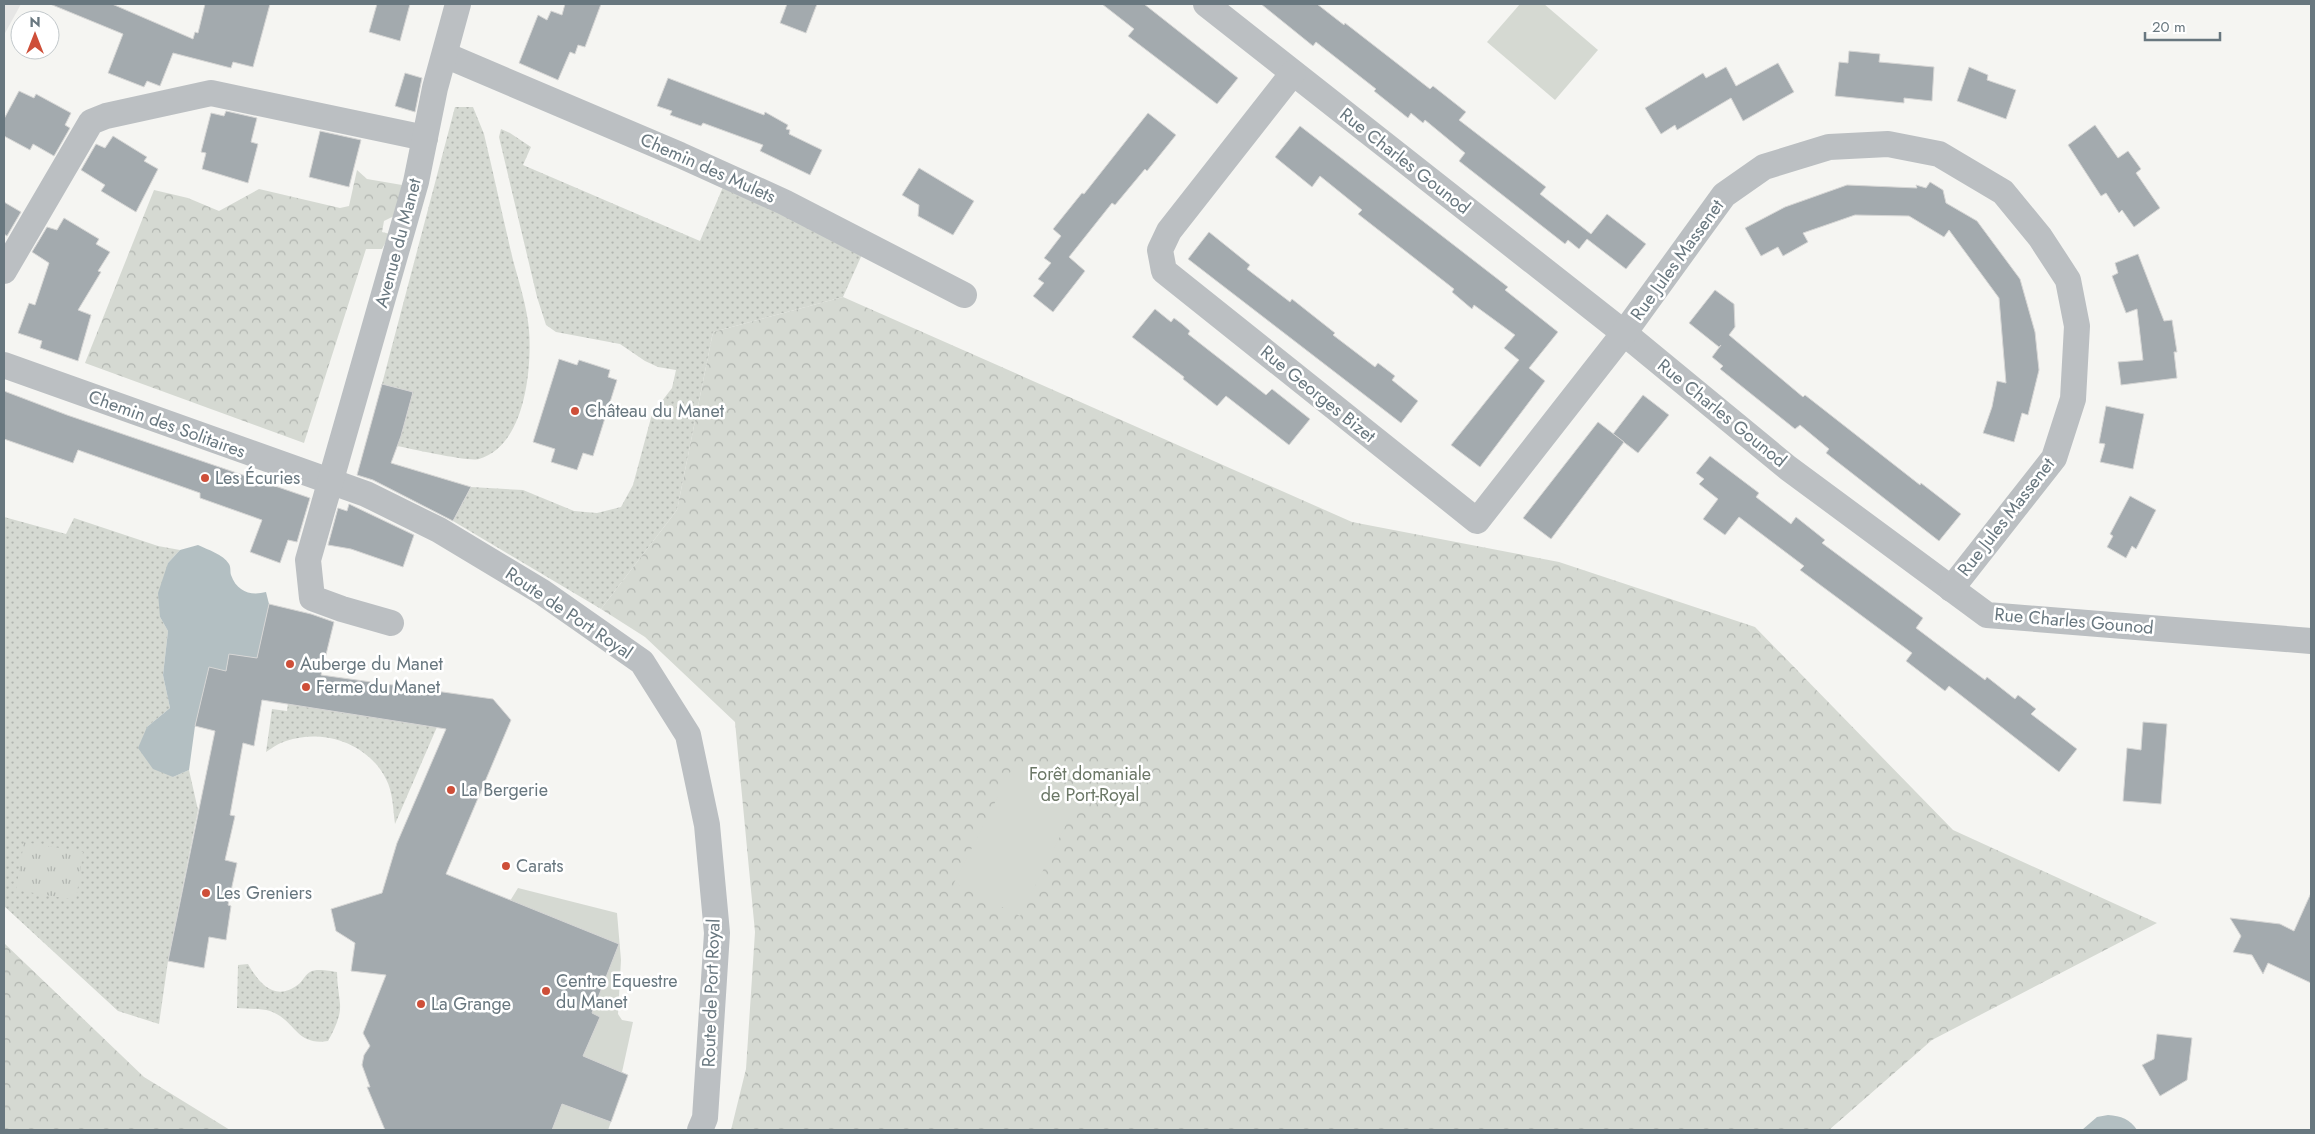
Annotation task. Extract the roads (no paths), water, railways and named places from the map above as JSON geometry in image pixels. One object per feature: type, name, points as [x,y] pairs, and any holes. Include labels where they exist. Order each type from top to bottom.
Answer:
[{"type":"street","name":"Avenue du Manet","points":[[391,623],[312,598],[308,560],[416,182],[435,88],[458,4]]},
{"type":"street","name":"Rue Charles Gounod","points":[[1206,4],[1624,334],[1788,468],[1987,615],[2311,641]]},
{"type":"street","name":"Chemin des Mulets","points":[[444,55],[680,155],[784,202],[964,295]]},
{"type":"street","name":"Rue Georges Bizet","points":[[1293,73],[1169,231],[1160,250],[1164,271],[1477,521],[1624,334]]},
{"type":"street","points":[[4,271],[91,122],[106,116],[211,93],[425,138]]},
{"type":"street","name":"Rue Jules Massenet","points":[[1624,334],[1724,195],[1764,166],[1829,146],[1888,144],[1939,154],[2003,192],[2040,237],[2068,280],[2077,326],[2073,399],[2054,458],[1951,589]]},
{"type":"street","name":"Chemin des Solitaires","points":[[4,365],[331,481]]},
{"type":"street","name":"Route de Port Royal","points":[[331,481],[366,494],[439,530],[542,592],[642,662],[688,735],[707,825],[717,933],[705,1118],[700,1130]]},
{"type":"place","name":"Château du Manet","points":[[575,411]]},
{"type":"place","name":"Les Écuries","points":[[205,478]]},
{"type":"place","name":"Auberge du Manet","points":[[290,664]]},
{"type":"place","name":"Ferme du Manet","points":[[306,687]]},
{"type":"place","name":"La Bergerie","points":[[451,790]]},
{"type":"place","name":"Carats","points":[[506,866]]},
{"type":"place","name":"Les Greniers","points":[[206,893]]},
{"type":"place","name":"Centre Equestre du Manet","points":[[546,991]]},
{"type":"place","name":"La Grange","points":[[421,1004]]},
{"type":"park label","name":"Forêt domaniale de Port-Royal","points":[[1090,784]]}]
